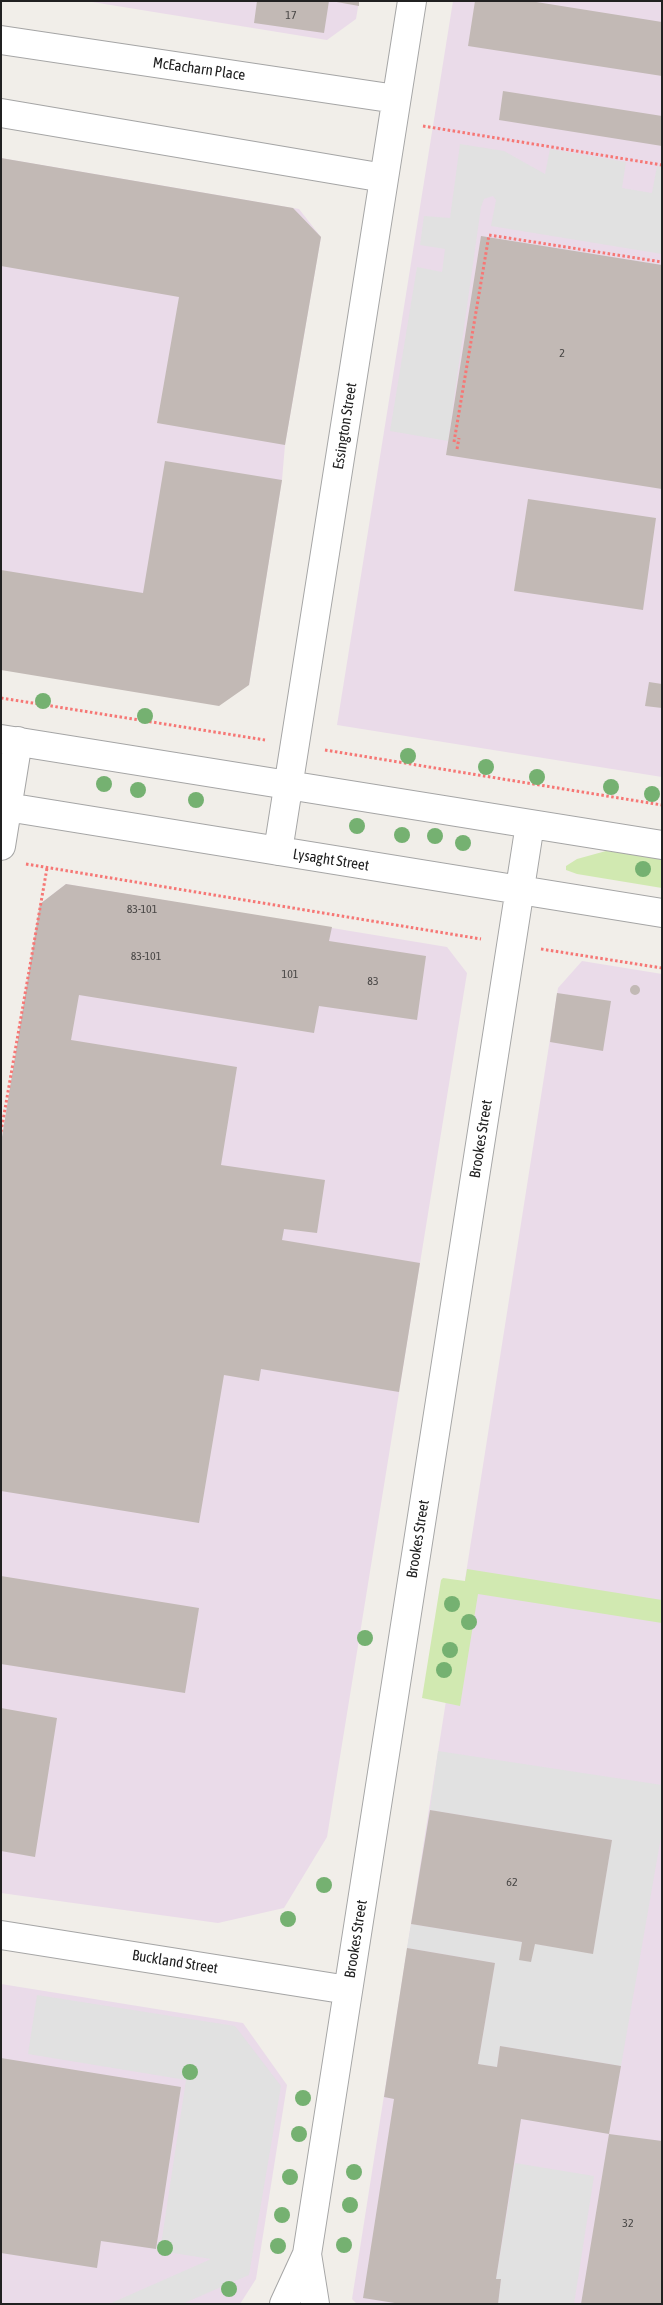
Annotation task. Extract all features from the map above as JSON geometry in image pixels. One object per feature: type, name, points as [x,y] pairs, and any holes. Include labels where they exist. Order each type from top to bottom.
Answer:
[{"type":"street","name":"Essington Street","points":[[278,851],[412,1]]},
{"type":"street","name":"McEacharn Place","points":[[1,40],[395,110]]},
{"type":"street","points":[[1,113],[384,178]]},
{"type":"street","points":[[10,854],[4,807],[9,740],[662,845]]},
{"type":"street","name":"Lysaght Street","points":[[4,807],[662,913]]},
{"type":"street","name":"Brookes Street","points":[[284,2304],[307,2254],[530,824]]},
{"type":"street","name":"Buckland Street","points":[[1,1935],[348,1990]]},
{"type":"street","name":"Brookes Street","points":[[307,2254],[315,2304]]},
{"type":"path","points":[[395,110],[662,165]]},
{"type":"path","points":[[454,442],[489,235],[662,262]]},
{"type":"path","points":[[457,449],[459,438]]},
{"type":"path","points":[[1,698],[662,804]]},
{"type":"path","points":[[10,854],[47,868],[662,968]]},
{"type":"path","points":[[1,1132],[47,868]]},
{"type":"shaded area","points":[[86,1],[359,1],[356,19],[327,40]]},
{"type":"shaded area","points":[[453,1],[662,1],[662,777],[337,725]]},
{"type":"shaded area","points":[[460,144],[504,151],[545,174],[550,149],[626,162],[622,188],[652,193],[657,166],[662,167],[662,254],[491,226],[496,200],[493,196],[484,199],[481,207],[448,441],[390,431],[417,267],[442,272],[445,249],[420,245],[424,216],[450,218]]},
{"type":"shaded area","points":[[1,158],[299,209],[321,237],[285,445],[282,480],[249,685],[1,670]]},
{"type":"shaded area","points":[[66,884],[447,947],[467,973],[327,1837],[284,1908],[218,1923],[1,1893],[1,1143],[40,904]]},
{"type":"shaded area","points":[[582,961],[662,974],[662,2304],[357,2304],[352,2299],[558,988]]},
{"type":"shaded area","points":[[438,1751],[662,1785],[662,1831],[621,2066],[500,2046],[497,2067],[478,2064],[495,1963],[407,1948],[411,1924],[522,1942],[520,1960],[531,1961],[535,1944],[593,1953],[612,1840],[430,1810]]},
{"type":"shaded area","points":[[1,1984],[243,2023],[287,2085],[256,2279],[240,2304],[1,2304]]},
{"type":"shaded area","points":[[37,1995],[235,2026],[281,2086],[249,2275],[182,2304],[109,2304],[211,2259],[160,2251],[186,2080],[28,2054]]},
{"type":"shaded area","points":[[515,2163],[594,2176],[574,2304],[498,2304],[501,2279],[496,2279]]},
{"type":"green space","points":[[606,851],[662,857],[662,888],[577,874],[566,870],[566,866],[577,859]]},
{"type":"green space","points":[[467,1569],[662,1600],[662,1623],[478,1594],[460,1706],[422,1698],[441,1580],[443,1578],[465,1581]]},
{"type":"building","points":[[257,1],[329,1],[324,33],[254,23]]},
{"type":"building","points":[[331,1],[359,1],[359,6]]},
{"type":"building","points":[[475,1],[530,1],[662,22],[662,76],[468,46]]},
{"type":"building","points":[[503,91],[662,116],[662,146],[499,120]]},
{"type":"building","points":[[1,158],[293,208],[321,237],[285,445],[157,423],[179,297],[1,266]]},
{"type":"building","points":[[481,236],[662,265],[662,489],[446,455]]},
{"type":"building","points":[[165,461],[282,480],[249,685],[219,706],[1,670],[1,570],[143,593]]},
{"type":"building","points":[[528,499],[656,518],[643,610],[514,591]]},
{"type":"building","points":[[649,682],[662,684],[662,708],[645,706]]},
{"type":"building","points":[[66,884],[332,927],[329,941],[426,956],[417,1020],[319,1006],[314,1033],[79,995],[71,1040],[237,1067],[221,1165],[325,1180],[317,1233],[284,1229],[282,1240],[420,1263],[399,1392],[261,1369],[259,1381],[224,1375],[199,1523],[1,1491],[1,1143],[40,904]]},
{"type":"building","points":[[635,985],[640,990],[635,995],[630,990]]},
{"type":"building","points":[[557,993],[611,1001],[603,1051],[550,1042]]},
{"type":"building","points":[[1,1576],[199,1608],[185,1693],[1,1664]]},
{"type":"building","points":[[1,1708],[57,1718],[35,1857],[1,1851]]},
{"type":"building","points":[[430,1810],[612,1840],[593,1954],[535,1944],[531,1962],[519,1960],[522,1942],[411,1924]]},
{"type":"building","points":[[407,1948],[495,1963],[478,2064],[497,2067],[500,2046],[621,2066],[609,2134],[521,2119],[496,2279],[501,2279],[498,2304],[401,2304],[363,2298],[394,2099],[384,2097]]},
{"type":"building","points":[[1,2058],[181,2087],[156,2249],[101,2241],[97,2268],[1,2253]]},
{"type":"building","points":[[609,2134],[662,2141],[662,2304],[581,2304]]}]
